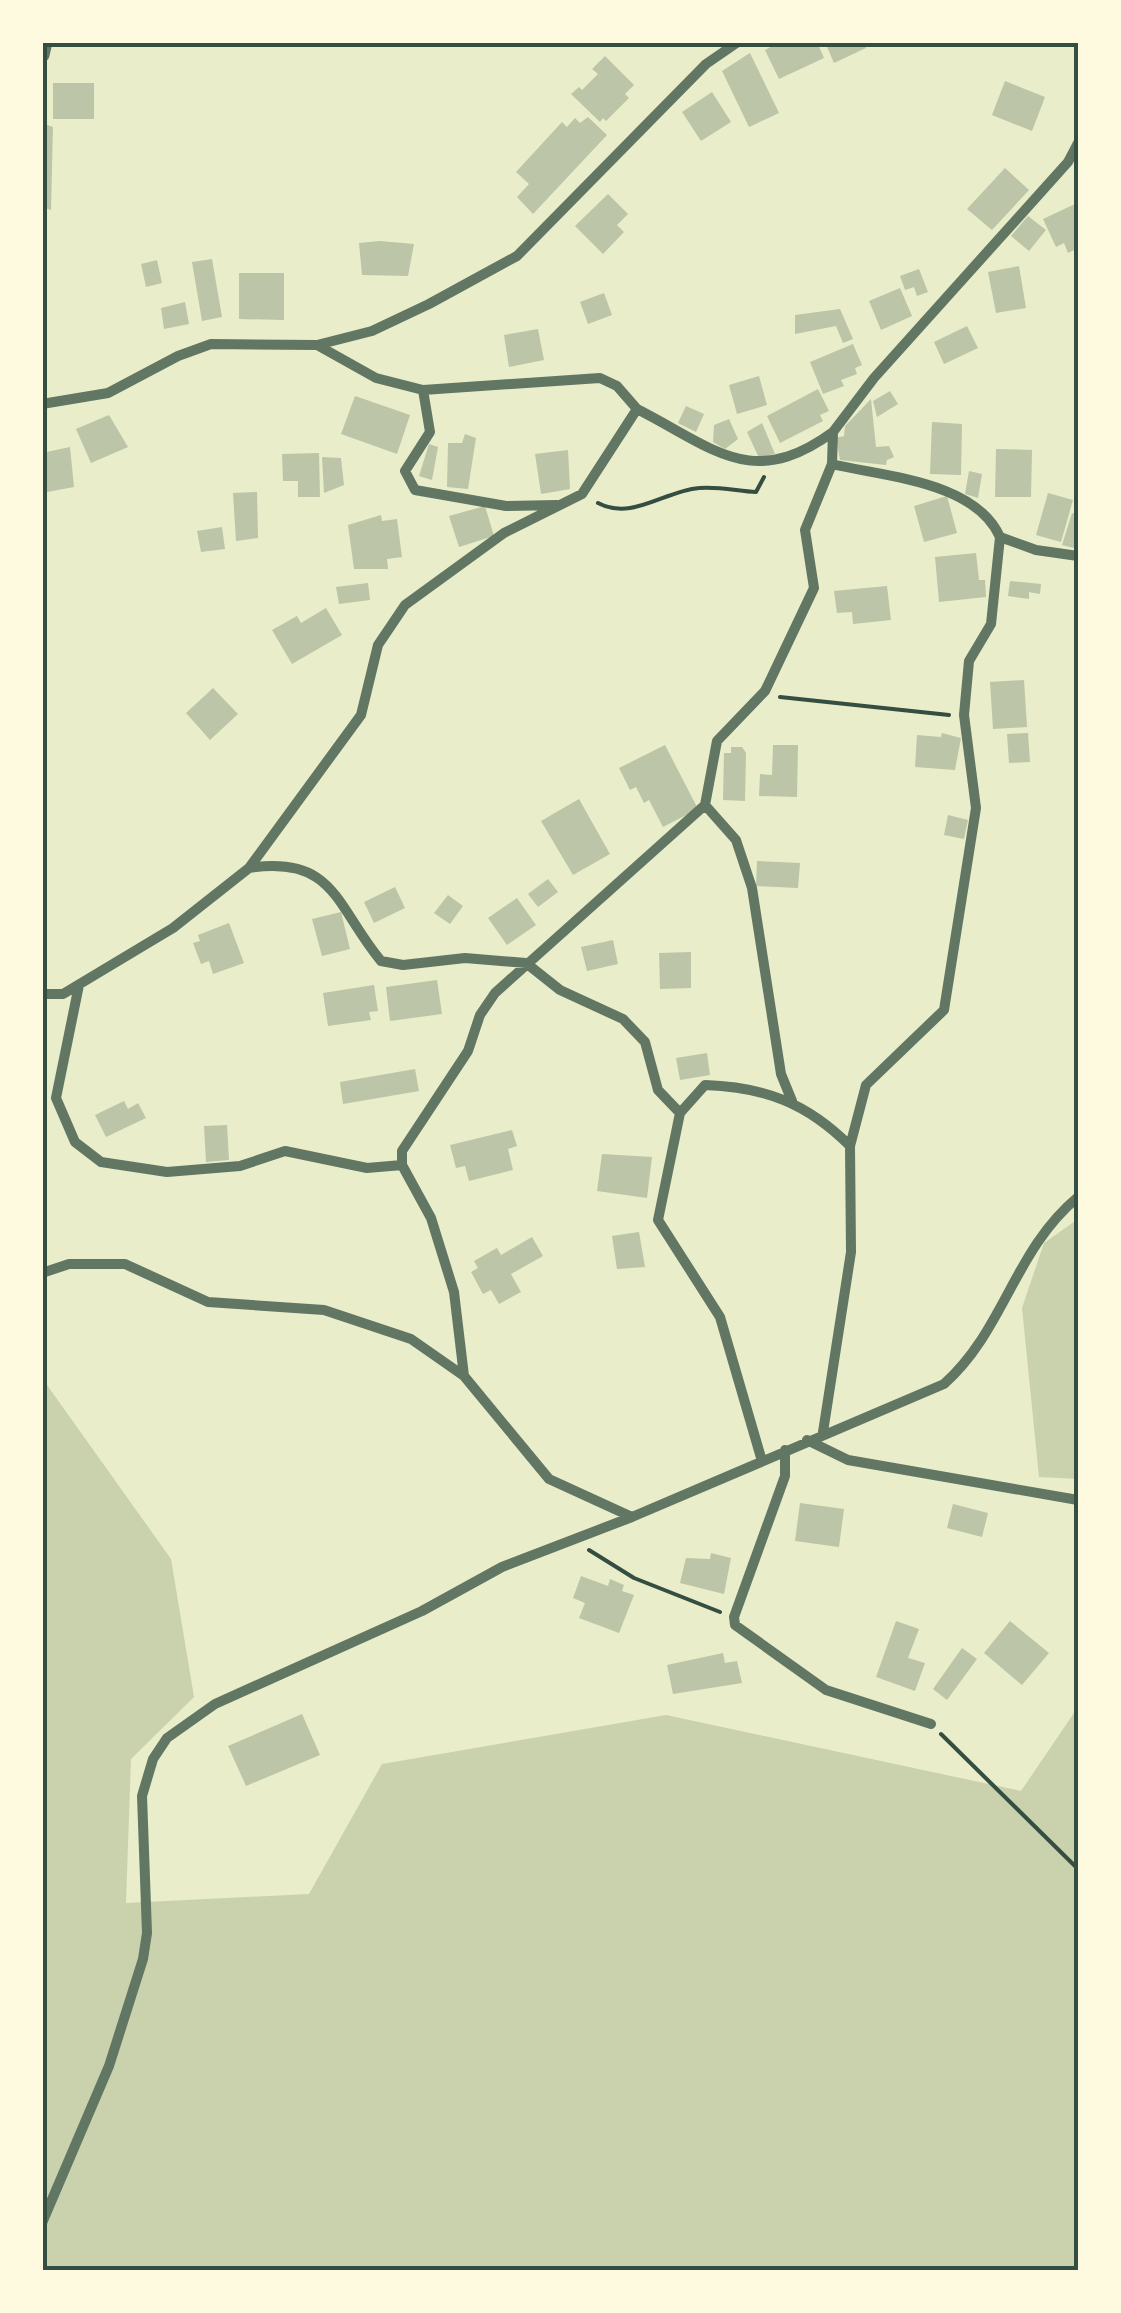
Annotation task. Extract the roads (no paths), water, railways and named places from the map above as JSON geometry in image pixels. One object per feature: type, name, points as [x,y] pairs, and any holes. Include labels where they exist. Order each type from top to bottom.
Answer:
[{"type":"street","points":[[42,55],[44,42]]},
{"type":"street","points":[[42,404],[108,393],[178,356],[210,344],[317,346],[372,331],[517,256],[706,64],[738,42]]},
{"type":"street","points":[[317,346],[376,378],[423,390],[600,378],[618,386],[637,409],[739,460],[772,464],[833,432],[874,378],[1073,162],[1078,143]]},
{"type":"street","points":[[423,390],[430,432],[405,471],[415,490],[506,506],[561,505]]},
{"type":"street","points":[[42,994],[63,994],[79,985],[172,928],[249,868],[360,715],[378,645],[405,604],[504,533],[582,494],[637,409]]},
{"type":"street","points":[[464,1376],[454,1292],[431,1218],[402,1164],[406,1139],[468,1050],[480,1015],[526,963],[705,805],[717,741],[765,691],[814,588],[805,530],[832,464],[833,432]]},
{"type":"street","points":[[823,1432],[851,1252],[850,1146],[866,1085],[944,1010],[976,808],[964,715],[968,660],[991,624],[1000,537],[992,518],[964,499],[832,464]]},
{"type":"street","points":[[1000,537],[1036,550],[1078,556]]},
{"type":"street","points":[[705,805],[736,840],[752,888],[781,1074],[792,1101]]},
{"type":"street","points":[[249,868],[282,863],[315,876],[340,897],[359,934],[381,961],[403,965],[465,958],[526,963],[560,990],[622,1018],[645,1042],[658,1090],[680,1112]]},
{"type":"street","points":[[79,985],[56,1098],[74,1142],[101,1162],[166,1172],[240,1166],[285,1151],[366,1168],[402,1164]]},
{"type":"street","points":[[762,1460],[720,1317],[658,1220],[680,1112],[705,1085],[736,1086],[792,1101],[823,1118],[850,1146]]},
{"type":"street","points":[[42,2223],[109,2066],[143,1959],[147,1932],[142,1796],[153,1759],[167,1738],[215,1704],[422,1610],[502,1567],[632,1517],[823,1432],[944,1384],[979,1348],[1018,1267],[1045,1228],[1078,1197]]},
{"type":"street","points":[[42,1272],[69,1264],[125,1264],[208,1302],[324,1310],[411,1339],[464,1376],[548,1479],[632,1517]]},
{"type":"street","points":[[806,1440],[848,1460],[1078,1500]]},
{"type":"street","points":[[785,1450],[785,1476],[734,1617],[742,1633],[826,1690],[930,1724]]}]
